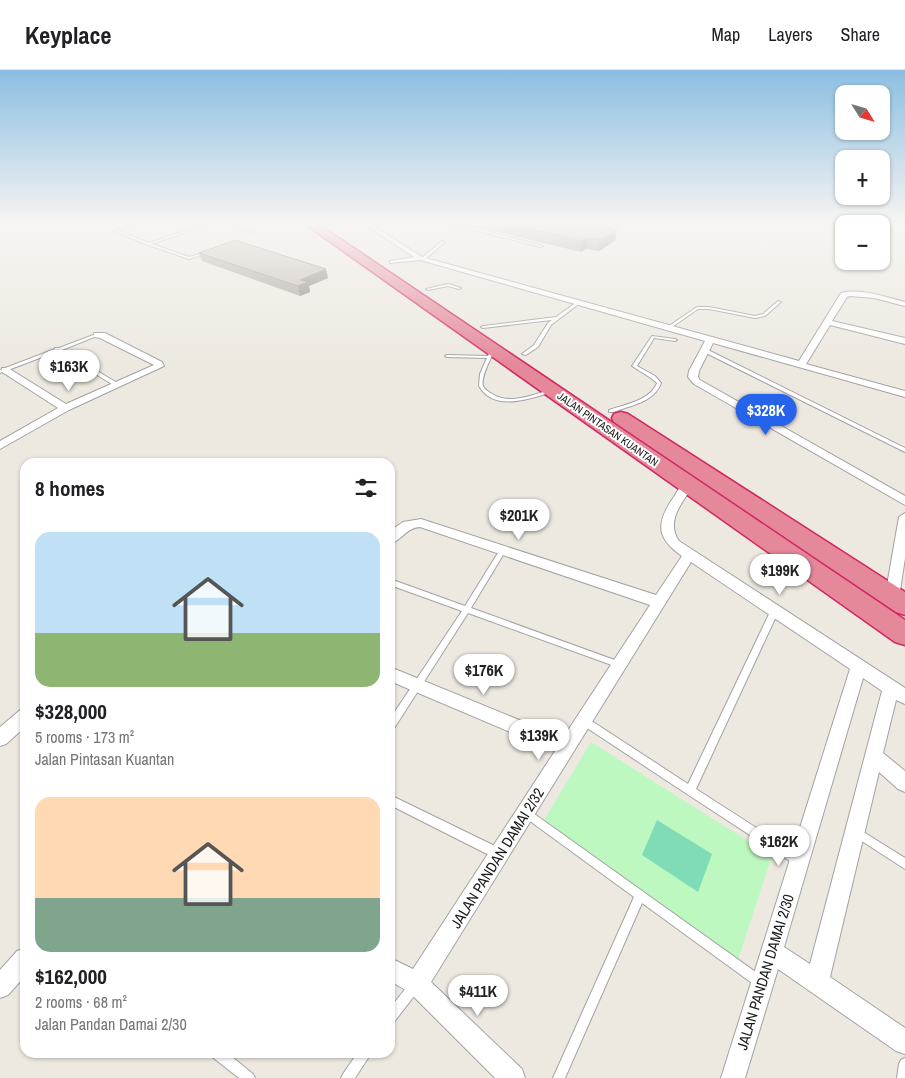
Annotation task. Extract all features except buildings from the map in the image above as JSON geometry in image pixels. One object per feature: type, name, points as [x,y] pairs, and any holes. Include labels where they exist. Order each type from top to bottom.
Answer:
[{"type":"highway","name":"JALAN PINTASAN KUANTAN","points":[[376,271],[491,353],[552,390],[905,634]]},
{"type":"highway","name":"JALAN PINTASAN KUANTAN","points":[[404,271],[483,327],[899,601]]},
{"type":"street","points":[[467,271],[905,394]]},
{"type":"street","points":[[801,364],[844,295],[848,293],[858,294],[905,304]]},
{"type":"street","points":[[828,322],[905,341]]},
{"type":"street","points":[[0,446],[65,408],[157,368],[159,364],[102,335],[97,335]]},
{"type":"street","points":[[710,340],[694,371],[694,377],[697,382],[905,501]]},
{"type":"street","points":[[2,371],[65,408]]},
{"type":"street","points":[[688,485],[671,509],[665,530],[667,537],[674,544],[898,692],[874,756],[816,982]]},
{"type":"street","points":[[899,601],[905,517]]},
{"type":"street","points":[[395,535],[401,528],[412,523],[421,523],[659,602]]},
{"type":"street","name":"JALAN PANDAN DAMAI 2/32","points":[[416,984],[689,555]]},
{"type":"street","name":"JALAN PANDAN DAMAI 2/30","points":[[733,1078],[859,666]]},
{"type":"street","points":[[395,676],[567,748]]},
{"type":"street","points":[[0,738],[20,720]]},
{"type":"street","points":[[874,756],[905,783]]},
{"type":"street","points":[[771,951],[905,1042]]},
{"type":"street","points":[[0,987],[20,965]]},
{"type":"street","points":[[395,972],[416,984],[513,1078]]},
{"type":"lane","points":[[428,289],[448,285],[459,288]]},
{"type":"lane","points":[[668,328],[697,308],[710,308],[755,317],[764,315],[779,302]]},
{"type":"lane","points":[[524,354],[536,346],[545,330],[557,318],[578,303]]},
{"type":"lane","points":[[483,327],[557,318]]},
{"type":"lane","points":[[2,371],[97,335]]},
{"type":"lane","points":[[611,411],[651,395],[656,391],[659,383],[653,377],[634,366],[652,337],[675,340]]},
{"type":"lane","points":[[57,349],[117,385]]},
{"type":"lane","points":[[706,351],[905,450]]},
{"type":"lane","points":[[447,356],[491,353],[481,385],[490,395],[506,401],[513,401],[552,390]]},
{"type":"lane","points":[[395,719],[468,610],[504,550]]},
{"type":"lane","points":[[395,584],[620,664]]},
{"type":"lane","points":[[690,791],[775,610]]},
{"type":"lane","points":[[584,721],[799,862]]},
{"type":"lane","points":[[395,802],[499,854]]},
{"type":"lane","points":[[525,813],[761,983]]},
{"type":"lane","points":[[855,832],[905,864]]},
{"type":"lane","points":[[559,1078],[640,896]]},
{"type":"lane","points":[[395,1011],[416,984]]},
{"type":"lane","points":[[223,1058],[249,1078]]},
{"type":"lane","points":[[347,1078],[362,1058]]},
{"type":"lane","points":[[903,1078],[905,1064]]},
{"type":"green space","points":[[591,742],[772,856],[738,960],[544,820]]},
{"type":"green space","points":[[657,820],[712,854],[698,892],[642,855]]}]
